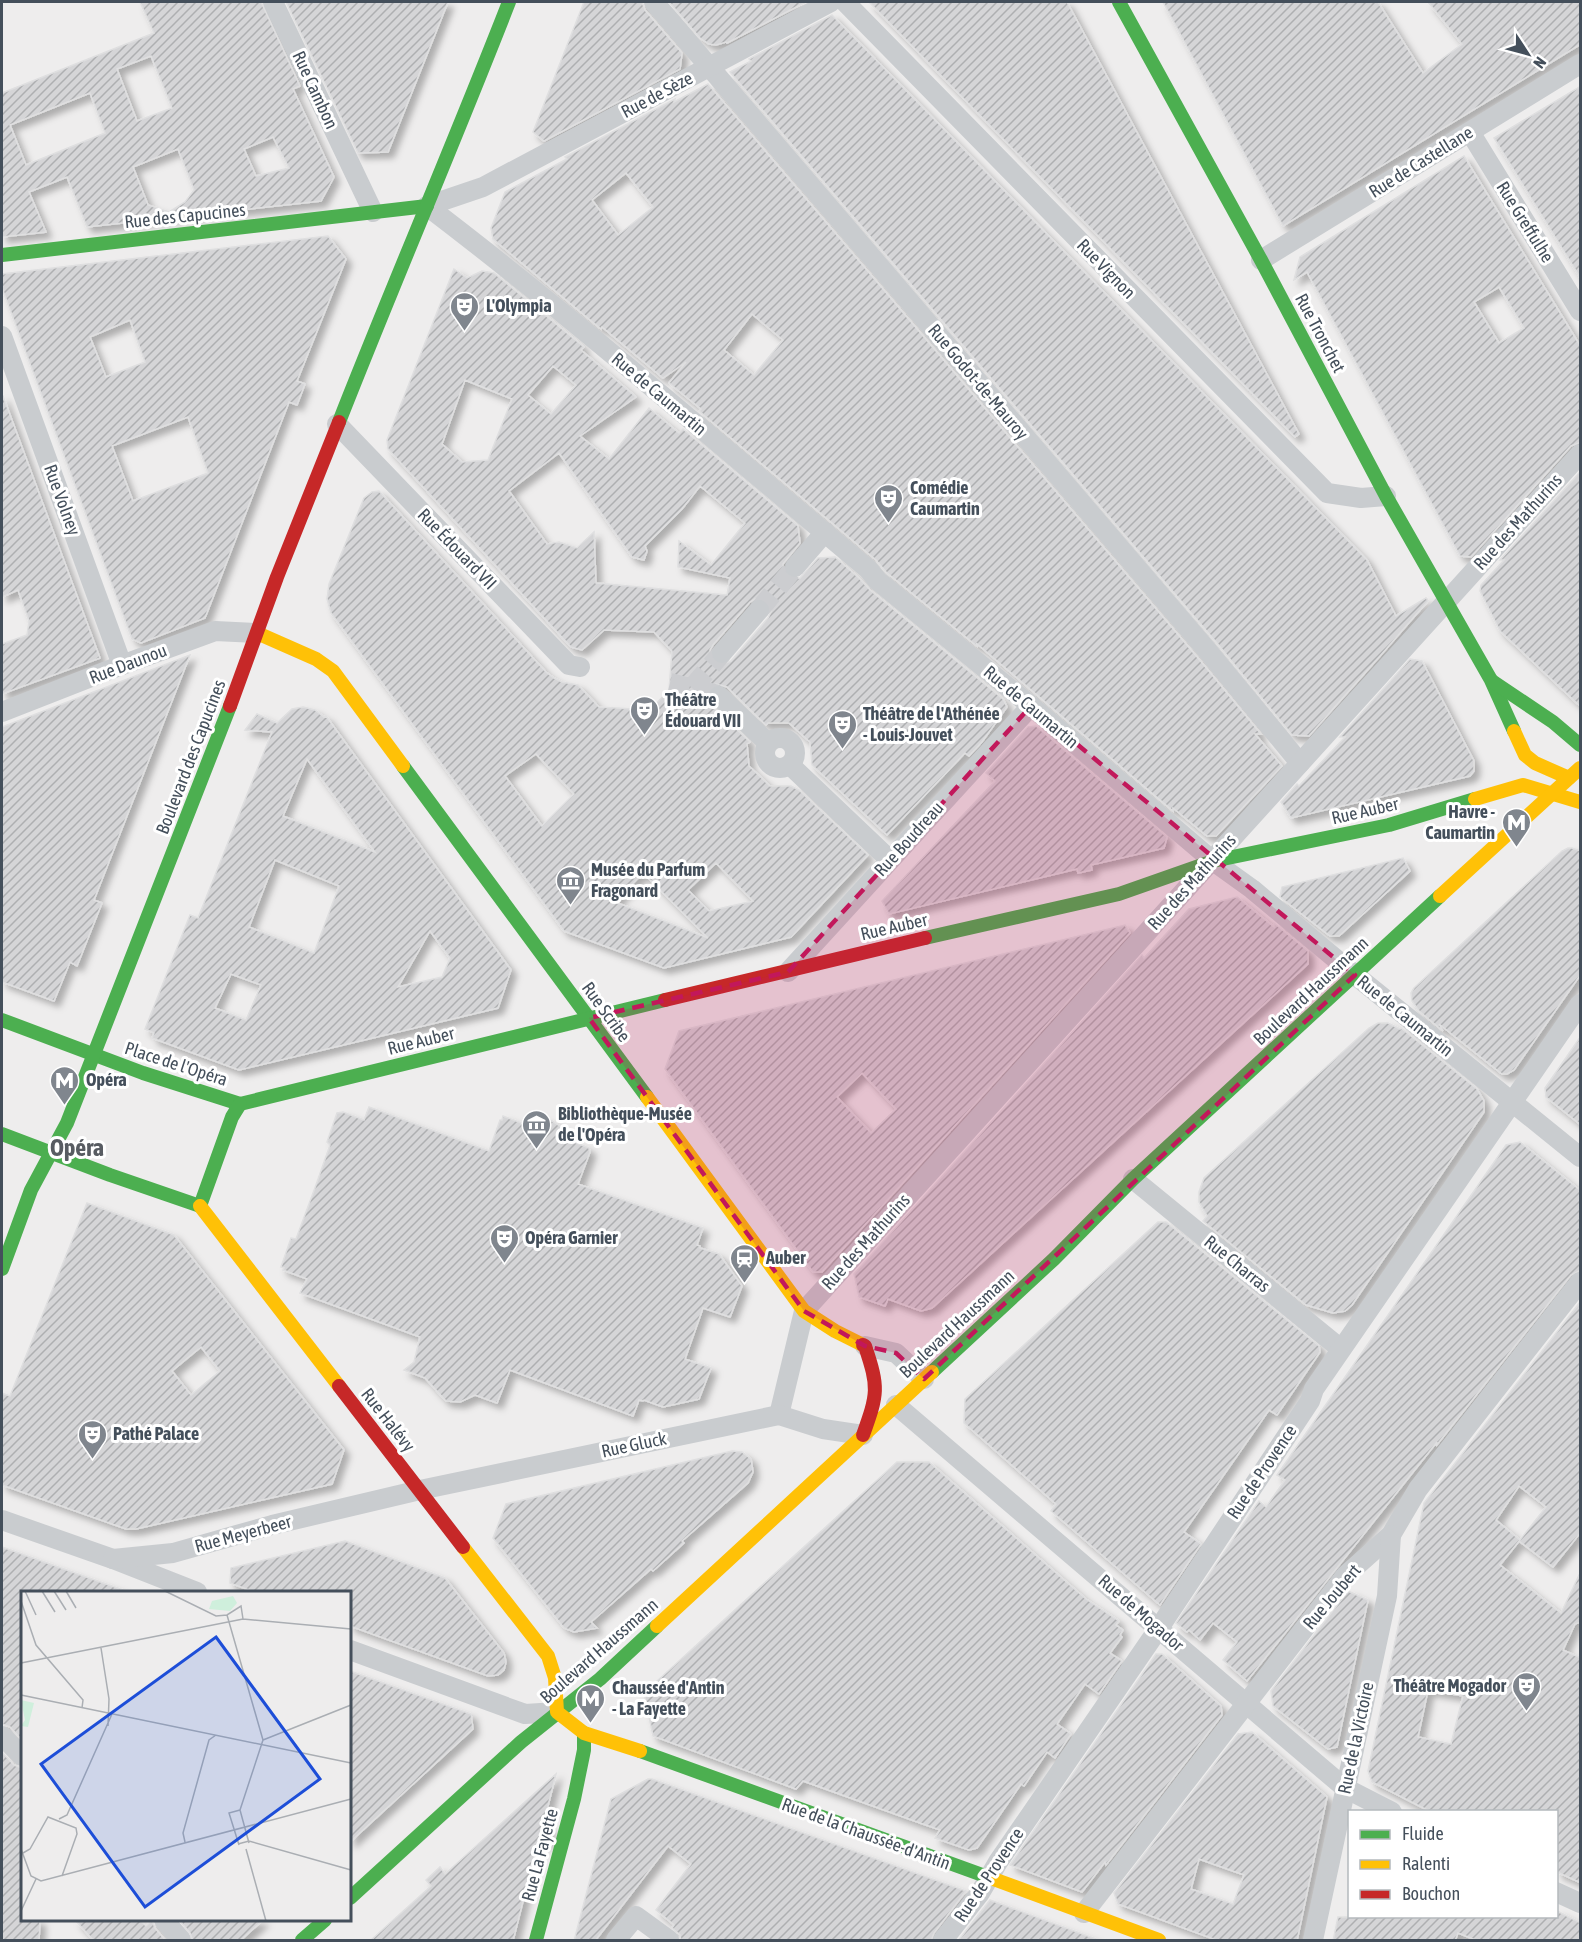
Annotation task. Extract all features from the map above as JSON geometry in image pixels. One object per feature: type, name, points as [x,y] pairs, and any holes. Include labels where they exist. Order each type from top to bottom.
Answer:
[{"type":"main road","name":"Boulevard des Capucines","points":[[2,1269],[31,1190],[67,1123],[94,1056],[337,424],[509,2]]},
{"type":"main road","name":"Rue Tronchet","points":[[1119,2],[1261,260],[1386,496],[1491,680],[1525,755]]},
{"type":"main road","name":"Rue des Capucines","points":[[2,255],[427,206]]},
{"type":"main road","name":"Rue Scribe","points":[[257,633],[316,659],[333,671],[804,1311],[835,1331],[865,1346]]},
{"type":"main road","name":"Rue Tronchet","points":[[1491,680],[1553,722],[1581,745]]},
{"type":"main road","points":[[1525,755],[1535,763],[1569,778]]},
{"type":"main road","points":[[1514,787],[1525,766],[1525,755]]},
{"type":"main road","name":"Boulevard Haussmann","points":[[351,1897],[514,1748],[600,1678],[1054,1259],[1141,1185],[1362,981],[1552,793],[1581,768]]},
{"type":"main road","name":"Rue Auber","points":[[240,1104],[846,956],[1119,894],[1213,861],[1389,825],[1514,787],[1523,785],[1581,802]]},
{"type":"main road","name":"Place de l'Opéra","points":[[2,1020],[94,1056],[240,1104],[232,1117],[200,1206]]},
{"type":"main road","points":[[2,1134],[200,1206]]},
{"type":"main road","name":"Rue Halévy","points":[[200,1206],[548,1656],[555,1678],[557,1712]]},
{"type":"main road","points":[[863,1435],[876,1390],[875,1378],[865,1346]]},
{"type":"main road","points":[[557,1712],[584,1733]]},
{"type":"main road","name":"Rue de la Chaussée-d'Antin","points":[[584,1733],[642,1751],[1159,1941]]},
{"type":"main road","name":"Rue La Fayette","points":[[536,1941],[578,1778],[584,1750],[584,1733]]},
{"type":"main road","points":[[302,1941],[324,1921]]},
{"type":"street","name":"Rue Cambon","points":[[273,2],[373,213]]},
{"type":"street","name":"Rue Godot-de-Mauroy","points":[[654,2],[1207,650],[1300,763]]},
{"type":"street","name":"Rue de Sèze","points":[[427,206],[483,187],[831,2]]},
{"type":"street","name":"Rue Vignon","points":[[845,2],[1327,493],[1361,498],[1386,496]]},
{"type":"street","name":"Rue de Castellane","points":[[1261,260],[1581,64]]},
{"type":"street","name":"Rue Greffulhe","points":[[1470,132],[1581,311]]},
{"type":"street","name":"Rue de Caumartin","points":[[427,206],[486,250],[825,532],[868,569],[878,581],[1031,706],[1213,861],[1252,890],[1581,1157]]},
{"type":"street","name":"Rue Volney","points":[[2,336],[123,665]]},
{"type":"street","name":"Rue Édouard VII","points":[[337,424],[568,665],[580,667]]},
{"type":"street","name":"Rue des Mathurins","points":[[804,1311],[1581,454]]},
{"type":"street","points":[[795,567],[825,532]]},
{"type":"street","points":[[722,653],[759,610]]},
{"type":"street","name":"Rue Daunou","points":[[2,712],[215,631],[257,633]]},
{"type":"street","points":[[719,696],[768,743],[776,738],[790,742],[795,750],[790,765],[890,860]]},
{"type":"street","name":"Rue Boudreau","points":[[788,972],[1031,706]]},
{"type":"street","name":"Rue de Provence","points":[[943,1941],[980,1893],[998,1862],[1159,1628],[1310,1401],[1314,1389],[1341,1349],[1581,1005]]},
{"type":"street","name":"Rue Charras","points":[[1141,1185],[1341,1349]]},
{"type":"street","name":"Rue Joubert","points":[[1084,1913],[1346,1576],[1391,1535],[1418,1489],[1581,1282]]},
{"type":"street","points":[[804,1311],[779,1415],[823,1429],[863,1435]]},
{"type":"street","points":[[865,1346],[896,1353],[924,1378]]},
{"type":"street","name":"Rue de Mogador","points":[[896,1405],[1345,1788],[1388,1810]]},
{"type":"street","name":"Rue Gluck","points":[[420,1490],[779,1415]]},
{"type":"street","name":"Rue Meyerbeer","points":[[113,1559],[173,1552],[272,1525],[420,1490]]},
{"type":"street","points":[[2,1520],[113,1559],[192,1591]]},
{"type":"street","name":"Rue de la Victoire","points":[[1313,1941],[1387,1596],[1391,1535]]},
{"type":"street","points":[[351,1650],[525,1714],[557,1712]]},
{"type":"street","points":[[2,1736],[21,1755]]},
{"type":"street","points":[[1558,1892],[1581,1903]]},
{"type":"street","points":[[616,1941],[636,1916],[669,1941]]},
{"type":"street","points":[[165,1921],[181,1941]]},
{"type":"highlighted area","points":[[1031,706],[1355,975],[924,1379],[896,1353],[865,1346],[804,1311],[589,1018],[788,972]]},
{"type":"building","points":[[140,2],[261,2],[300,86],[293,89],[334,177],[321,201],[87,227],[67,177],[29,192],[46,232],[2,237],[2,93],[154,33]],"holes":[[[151,56],[172,108],[137,121],[117,69]],[[90,93],[105,133],[26,165],[10,125]],[[273,137],[289,168],[256,176],[244,149]],[[178,149],[194,190],[185,202],[169,212],[148,205],[133,167]]]},
{"type":"building","points":[[286,2],[448,2],[388,152],[358,153]]},
{"type":"building","points":[[584,2],[642,2],[645,10],[682,53],[680,69],[544,141],[533,132]]},
{"type":"building","points":[[669,2],[806,2],[727,43],[716,45],[709,44],[700,38]]},
{"type":"building","points":[[869,2],[1067,2],[1299,434],[1295,437]]},
{"type":"building","points":[[1163,2],[1378,2],[1423,73],[1462,44],[1428,2],[1581,2],[1581,44],[1283,226]]},
{"type":"building","points":[[832,15],[1367,560],[1396,616],[1427,599],[1428,601],[1309,736],[1292,735],[1216,642],[730,72],[751,61],[749,59]]},
{"type":"building","points":[[708,84],[1261,734],[1255,734],[1282,766],[1216,836],[1207,836],[1173,808],[1173,811],[976,643],[978,647],[886,572],[876,560],[699,411],[701,409],[669,383],[686,362],[663,378],[493,239],[491,228],[505,192],[567,159],[565,157],[675,99],[674,102]],"holes":[[[626,173],[653,207],[618,235],[592,200]],[[752,314],[783,340],[754,375],[724,350]]]},
{"type":"building","points":[[1581,86],[1581,279],[1494,138]]},
{"type":"building","points":[[1464,156],[1581,347],[1581,442],[1571,446],[1471,557],[1460,556],[1307,272],[1294,280],[1300,257]],"holes":[[[1499,287],[1524,328],[1499,343],[1474,302]]]},
{"type":"building","points":[[328,236],[346,259],[297,381],[305,384],[297,405],[289,402],[205,618],[141,643],[132,639],[2,288],[2,274]],"holes":[[[130,320],[145,362],[106,377],[90,337]],[[188,417],[208,473],[133,501],[112,446]]]},
{"type":"building","points":[[454,269],[467,278],[482,271],[494,273],[584,347],[581,350],[636,397],[580,436],[609,459],[649,408],[679,433],[683,429],[798,526],[800,543],[783,564],[784,572],[788,576],[793,579],[800,578],[818,558],[835,557],[870,590],[1003,699],[1007,707],[969,756],[965,753],[887,835],[812,765],[810,742],[789,723],[768,723],[766,725],[727,687],[716,684],[707,694],[710,704],[750,742],[747,744],[749,766],[770,786],[791,786],[799,790],[868,855],[791,937],[664,968],[564,931],[331,613],[327,599],[329,584],[364,498],[372,492],[379,491],[546,672],[562,682],[578,685],[599,707],[650,710],[669,690],[672,651],[654,632],[604,630],[582,650],[571,647],[388,449],[387,440]],"holes":[[[553,366],[576,385],[551,414],[528,395]],[[465,380],[512,399],[488,460],[462,462],[442,444]],[[559,453],[632,557],[644,560],[647,551],[645,546],[682,509],[700,486],[745,523],[711,565],[679,541],[678,567],[730,578],[727,595],[596,583],[594,532],[577,548],[559,542],[547,544],[509,491]],[[761,598],[770,606],[771,612],[731,661],[720,665],[715,662],[710,650],[750,602]],[[536,754],[574,794],[542,826],[505,776]],[[716,863],[753,901],[709,911],[688,890]],[[643,873],[708,938],[615,902]]]},
{"type":"building","points":[[2,396],[100,658],[2,694],[2,644],[27,635],[29,621],[18,590],[2,597]]},
{"type":"building","points":[[1581,471],[1581,707],[1500,631],[1480,591],[1481,585],[1504,560],[1500,560]]},
{"type":"building","points":[[190,655],[94,900],[102,903],[77,966],[70,962],[54,1001],[2,982],[2,727]]},
{"type":"building","points":[[1410,659],[1422,661],[1474,761],[1474,771],[1470,776],[1291,818],[1281,802],[1345,737],[1340,737]]},
{"type":"building","points":[[303,707],[326,716],[511,970],[498,1008],[239,1070],[152,1038],[154,1033],[145,1029],[190,915],[198,918],[272,732],[245,730],[257,714],[277,723],[292,709]],"holes":[[[307,759],[375,852],[283,816]],[[275,860],[339,886],[314,953],[249,927]],[[430,931],[450,958],[442,977],[398,987]],[[231,974],[261,985],[246,1020],[215,1008]]]},
{"type":"building","points":[[1036,726],[1167,837],[1164,848],[1091,865],[1092,870],[1078,873],[1077,869],[889,914],[882,901],[995,781],[986,773],[1028,727]]},
{"type":"building","points":[[1568,848],[1581,851],[1581,974],[1514,1070],[1502,1074],[1419,1011],[1412,1001],[1411,993],[1562,851]]},
{"type":"building","points":[[1403,858],[1410,871],[1339,936],[1330,936],[1280,897],[1282,887]]},
{"type":"building","points":[[1237,897],[1308,951],[1308,964],[932,1308],[921,1311],[888,1299],[885,1306],[859,1297],[854,1274],[1142,955],[1144,958],[1189,909]]},
{"type":"building","points":[[1125,925],[1130,933],[822,1272],[813,1272],[665,1069],[679,1031]],"holes":[[[862,1073],[896,1109],[871,1133],[837,1097]]]},
{"type":"building","points":[[1378,1023],[1388,1023],[1401,1028],[1477,1089],[1484,1101],[1484,1112],[1352,1305],[1345,1311],[1333,1313],[1306,1305],[1203,1221],[1207,1216],[1199,1202],[1199,1192],[1204,1178],[1369,1028]]},
{"type":"building","points":[[1581,1036],[1581,1125],[1546,1097],[1545,1088]]},
{"type":"building","name":"Opéra Garnier","points":[[369,1107],[489,1151],[503,1116],[524,1124],[537,1119],[549,1119],[560,1126],[569,1140],[589,1148],[590,1152],[578,1184],[703,1228],[697,1245],[719,1254],[742,1286],[730,1317],[703,1308],[685,1359],[711,1368],[699,1399],[663,1407],[639,1400],[633,1416],[510,1370],[497,1403],[475,1395],[460,1402],[446,1401],[425,1378],[404,1370],[414,1362],[420,1337],[300,1293],[307,1279],[283,1270],[284,1268],[281,1267],[291,1238],[296,1239],[316,1185],[330,1145],[327,1142],[337,1113],[343,1112],[364,1120]]},
{"type":"building","points":[[1520,1142],[1581,1191],[1581,1270],[1571,1275],[1247,1681],[1223,1660],[1237,1642],[1213,1623],[1200,1640],[1189,1630],[1187,1632],[1176,1623],[1259,1501],[1266,1507],[1285,1480],[1277,1475],[1506,1145]]},
{"type":"building","points":[[87,1203],[174,1235],[344,1450],[332,1484],[136,1529],[126,1529],[2,1485],[2,1393],[10,1396]],"holes":[[[201,1347],[220,1371],[191,1395],[172,1371]]]},
{"type":"building","points":[[1158,1222],[1166,1222],[1319,1346],[1320,1352],[1277,1415],[1269,1410],[1184,1532],[1201,1544],[1160,1605],[1051,1511],[1056,1504],[964,1423],[965,1399]]},
{"type":"building","points":[[1581,1301],[1581,1532],[1553,1567],[1519,1541],[1500,1565],[1561,1613],[1581,1571],[1581,1622],[1575,1624],[1563,1650],[1581,1658],[1581,1883],[1558,1872],[1558,1810],[1427,1810],[1372,1782],[1368,1771],[1424,1503]],"holes":[[[1519,1486],[1546,1507],[1520,1540],[1496,1520]],[[1428,1690],[1463,1696],[1451,1744],[1418,1737]]]},
{"type":"building","points":[[732,1451],[742,1452],[751,1459],[753,1472],[748,1483],[682,1541],[684,1543],[653,1571],[651,1569],[591,1622],[597,1628],[574,1632],[564,1628],[493,1538],[506,1504]]},
{"type":"building","points":[[897,1462],[929,1462],[1086,1599],[1119,1621],[1116,1625],[1123,1630],[1120,1635],[1122,1637],[1110,1653],[1122,1661],[1099,1694],[1085,1684],[1057,1724],[1071,1734],[1055,1758],[1047,1752],[1024,1786],[1021,1784],[977,1848],[969,1850],[935,1838],[940,1830],[803,1781],[796,1789],[653,1736],[644,1693]]},
{"type":"building","points":[[345,1541],[445,1578],[504,1653],[506,1662],[504,1670],[498,1675],[488,1676],[351,1626],[351,1591],[252,1591],[230,1583],[231,1568]]},
{"type":"building","points":[[2,1547],[123,1590],[21,1591],[21,1739],[10,1727],[2,1724]]},
{"type":"building","points":[[1348,1591],[1368,1600],[1337,1747],[1328,1749],[1273,1706],[1271,1691]]},
{"type":"building","points":[[1156,1654],[1162,1654],[1221,1706],[1222,1715],[1106,1865],[1105,1862],[1082,1892],[1010,1865]]},
{"type":"building","points":[[351,1671],[471,1714],[473,1729],[351,1841]]},
{"type":"building","points":[[1252,1732],[1327,1797],[1297,1941],[1219,1941],[1118,1904],[1114,1893],[1238,1734]],"holes":[[[1199,1859],[1244,1875],[1233,1904],[1191,1889]]]},
{"type":"building","points":[[2,1752],[14,1765],[21,1768],[21,1921],[40,1921],[39,1941],[2,1941]]},
{"type":"building","points":[[556,1774],[544,1822],[550,1828],[546,1844],[538,1842],[513,1941],[370,1941],[431,1886],[426,1880],[440,1867],[445,1874]]},
{"type":"building","points":[[648,1779],[966,1891],[934,1933],[931,1941],[681,1941],[680,1935],[672,1928],[674,1925],[656,1910],[691,1864],[668,1846],[595,1941],[574,1941],[611,1799]]},
{"type":"building","points":[[990,1900],[1096,1939],[1096,1941],[958,1941]]},
{"type":"building","points":[[1558,1912],[1581,1923],[1581,1941],[1478,1941],[1458,1933],[1455,1941],[1333,1941],[1338,1917],[1558,1918]]},
{"type":"building","points":[[76,1921],[141,1921],[146,1926],[152,1921],[166,1941],[94,1941]]},
{"type":"building","points":[[180,1921],[262,1921],[240,1941],[193,1941],[190,1933]]},
{"type":"tunnel","points":[[759,610],[795,567]]},
{"type":"tunnel","points":[[692,688],[722,653]]},
{"type":"tunnel","points":[[670,683],[718,695]]},
{"type":"traffic: fast","points":[[339,422],[509,2]]},
{"type":"traffic: fast","points":[[1119,2],[1261,260],[1386,496],[1491,680],[1514,731]]},
{"type":"traffic: fast","points":[[2,255],[427,206]]},
{"type":"traffic: fast","points":[[1492,681],[1553,722],[1580,745]]},
{"type":"traffic: fast","points":[[2,1269],[31,1190],[67,1123],[230,706]]},
{"type":"traffic: fast","points":[[403,766],[647,1097]]},
{"type":"traffic: fast","points":[[925,938],[1119,894],[1213,861],[1389,825],[1475,799]]},
{"type":"traffic: fast","points":[[932,1372],[1054,1259],[1133,1179],[1440,896]]},
{"type":"traffic: fast","points":[[240,1104],[665,1000]]},
{"type":"traffic: fast","points":[[2,1020],[143,1073],[240,1104]]},
{"type":"traffic: fast","points":[[200,1206],[232,1117],[240,1104]]},
{"type":"traffic: fast","points":[[2,1134],[200,1206]]},
{"type":"traffic: fast","points":[[351,1897],[521,1742],[600,1679],[657,1626]]},
{"type":"traffic: fast","points":[[536,1940],[574,1799],[584,1750],[584,1733]]},
{"type":"traffic: fast","points":[[640,1751],[988,1877]]},
{"type":"traffic: fast","points":[[302,1940],[324,1921]]},
{"type":"traffic: slow","points":[[257,633],[316,659],[333,671],[403,766]]},
{"type":"traffic: slow","points":[[1514,731],[1525,755],[1535,763],[1569,778]]},
{"type":"traffic: slow","points":[[1440,896],[1580,768]]},
{"type":"traffic: slow","points":[[1475,799],[1523,785],[1580,802]]},
{"type":"traffic: slow","points":[[647,1097],[804,1311],[835,1331],[863,1345]]},
{"type":"traffic: slow","points":[[200,1206],[339,1386]]},
{"type":"traffic: slow","points":[[657,1626],[932,1372]]},
{"type":"traffic: slow","points":[[463,1547],[548,1656],[555,1678],[557,1712],[584,1733],[640,1751]]},
{"type":"traffic: slow","points":[[988,1877],[1159,1940]]},
{"type":"traffic: jam","points":[[230,706],[277,577],[339,422]]},
{"type":"traffic: jam","points":[[665,1000],[925,938]]},
{"type":"traffic: jam","points":[[863,1345],[873,1372],[875,1391],[872,1409],[863,1435]]},
{"type":"traffic: jam","points":[[339,1386],[463,1547]]},
{"type":"place","name":"L'Olympia","points":[[465,332]]},
{"type":"place","name":"Comédie Caumartin","points":[[889,524]]},
{"type":"place","name":"Théâtre Édouard VII","points":[[644,736]]},
{"type":"place","name":"Théâtre de l'Athénée - Louis-Jouvet","points":[[842,750]]},
{"type":"place","name":"Havre - Caumartin","points":[[1516,848]]},
{"type":"place","name":"Musée du Parfum Fragonard","points":[[570,906]]},
{"type":"place","name":"Opéra","points":[[65,1106]]},
{"type":"place","name":"Bibliothèque-Musée de l'Opéra","points":[[537,1150]]},
{"type":"place","name":"Opéra Garnier","points":[[504,1264]]},
{"type":"place","name":"Auber","points":[[745,1284]]},
{"type":"place","name":"Pathé Palace","points":[[92,1460]]},
{"type":"place","name":"Théâtre Mogador","points":[[1527,1712]]},
{"type":"place","name":"Chaussée d'Antin - La Fayette","points":[[591,1724]]},
{"type":"district","name":"Opéra","points":[[77,1148]]}]
